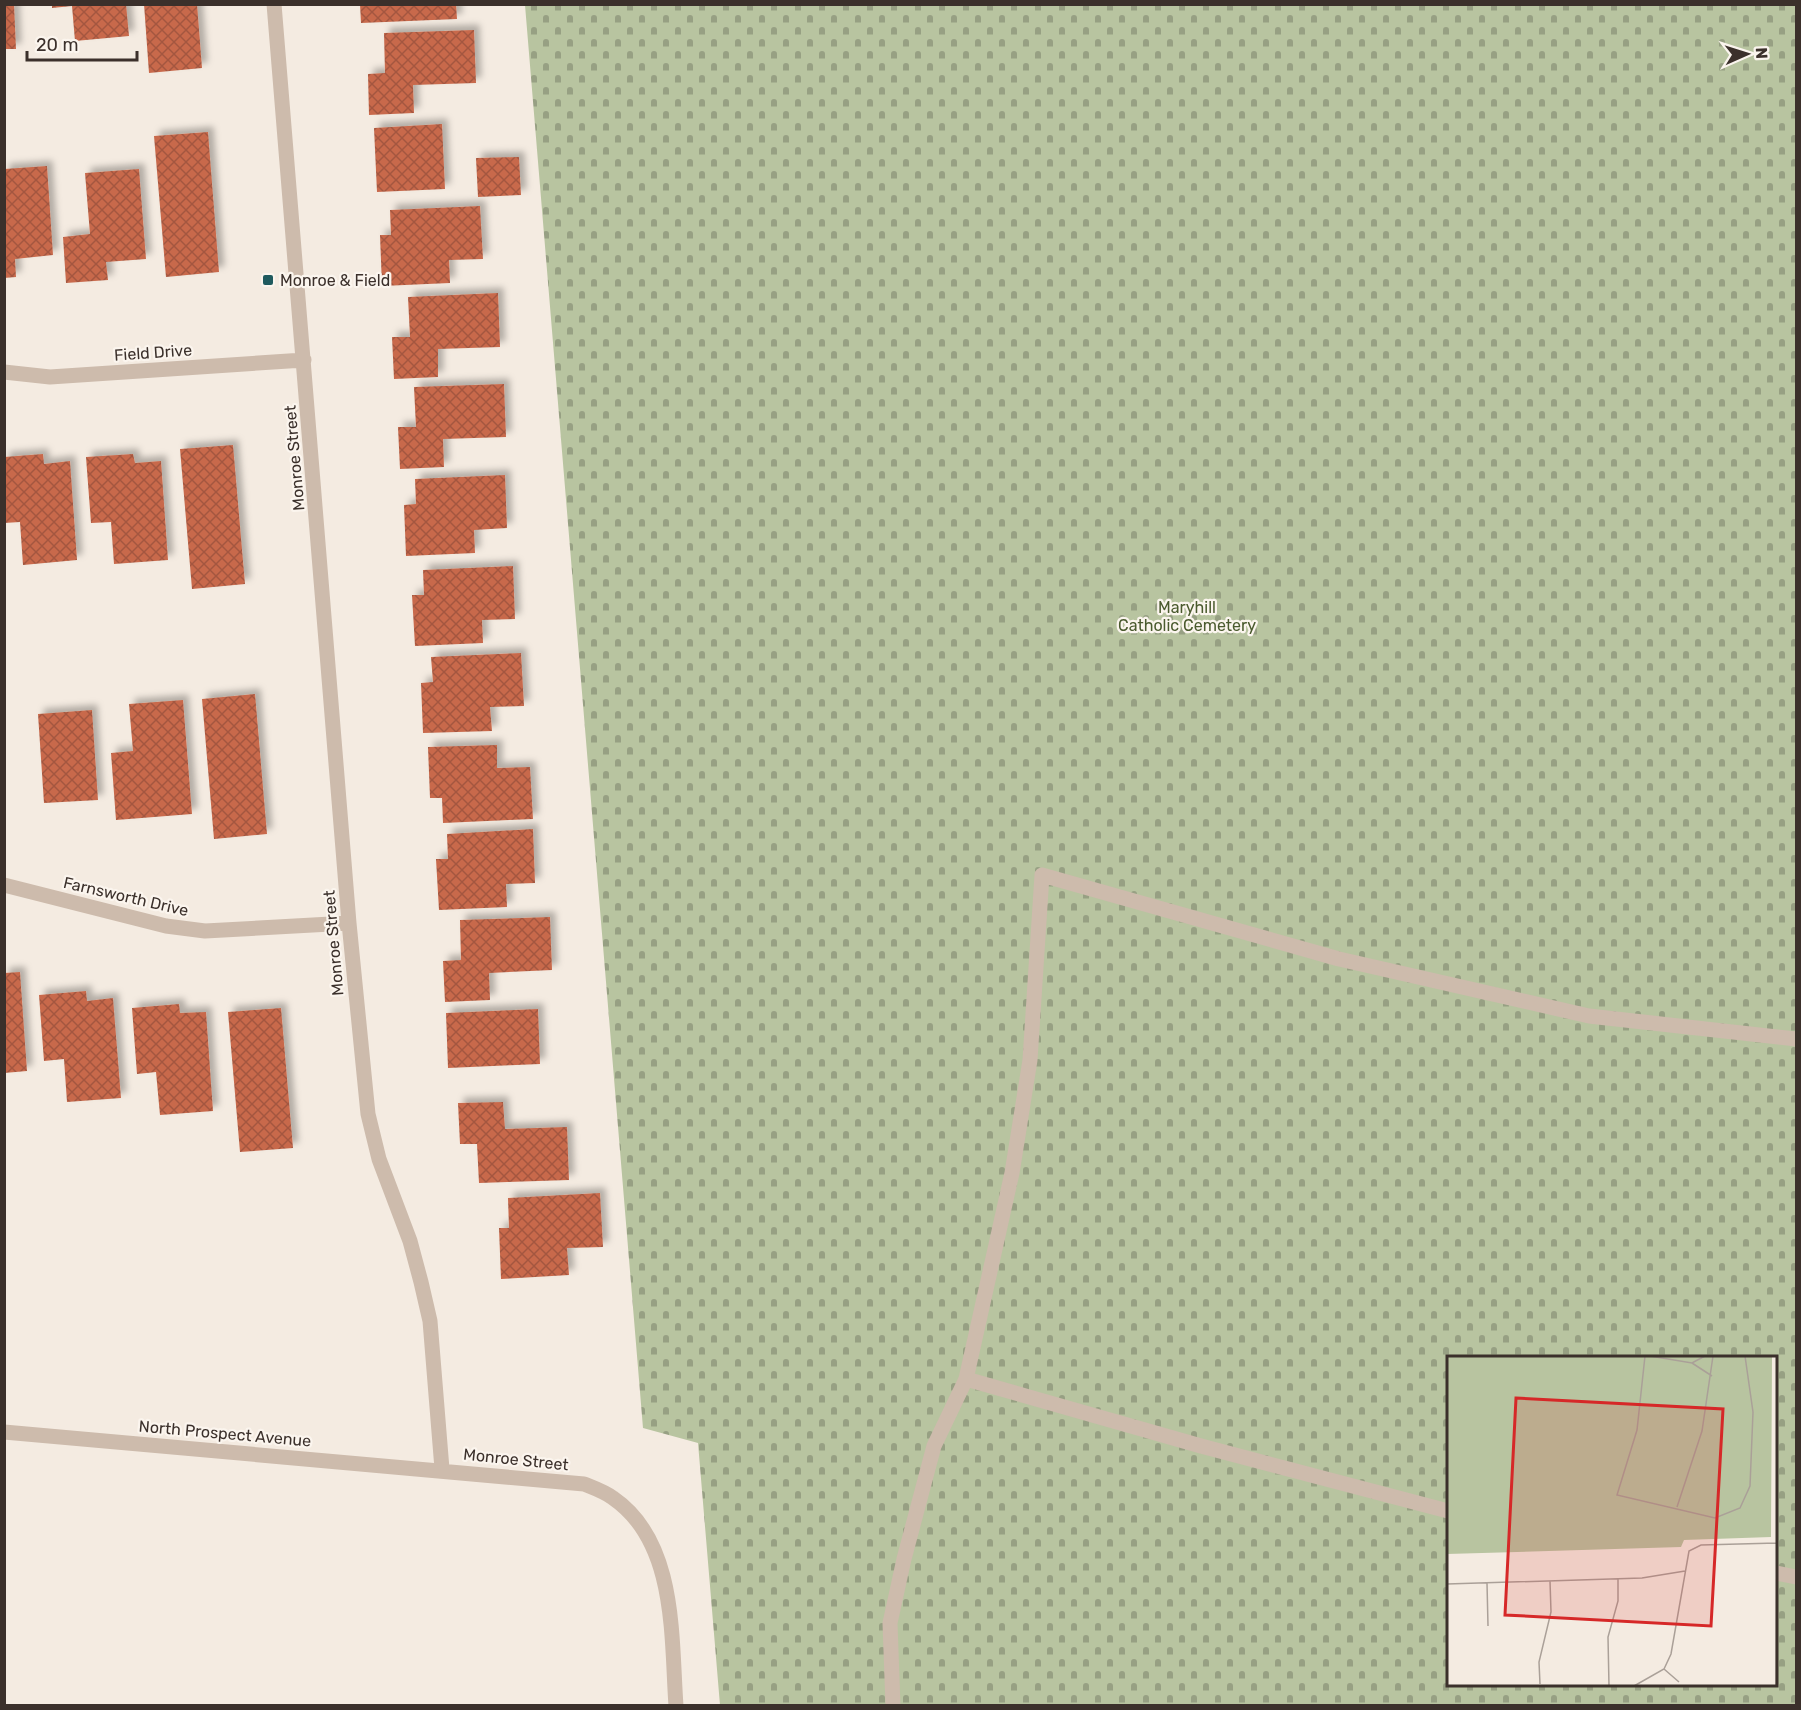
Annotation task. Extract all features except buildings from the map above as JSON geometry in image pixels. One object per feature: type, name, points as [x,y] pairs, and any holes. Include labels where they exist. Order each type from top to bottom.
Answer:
[{"type":"street","name":"Monroe Street","points":[[274,4],[349,923],[368,1114],[379,1159],[410,1241],[428,1311],[442,1469],[584,1484],[613,1498],[635,1519],[654,1548],[667,1590],[676,1706]]},
{"type":"street","name":"Field Drive","points":[[4,372],[50,377],[304,360]]},
{"type":"street","points":[[893,1706],[890,1623],[904,1559],[934,1446],[966,1379],[1012,1173],[1030,1060],[1042,874],[1339,958],[1589,1016],[1797,1039]]},
{"type":"street","name":"Farnsworth Drive","points":[[4,885],[165,926],[205,931],[349,923]]},
{"type":"street","points":[[966,1379],[1201,1446],[1447,1510]]},
{"type":"street","name":"North Prospect Avenue","points":[[4,1432],[442,1469]]},
{"type":"street","points":[[1777,1573],[1797,1576]]},
{"type":"green space","name":"Maryhill Catholic Cemetery","points":[[525,5],[1796,5],[1796,1705],[720,1705],[698,1443],[643,1428]]},
{"type":"place","name":"Monroe & Field","points":[[268,280]]}]
